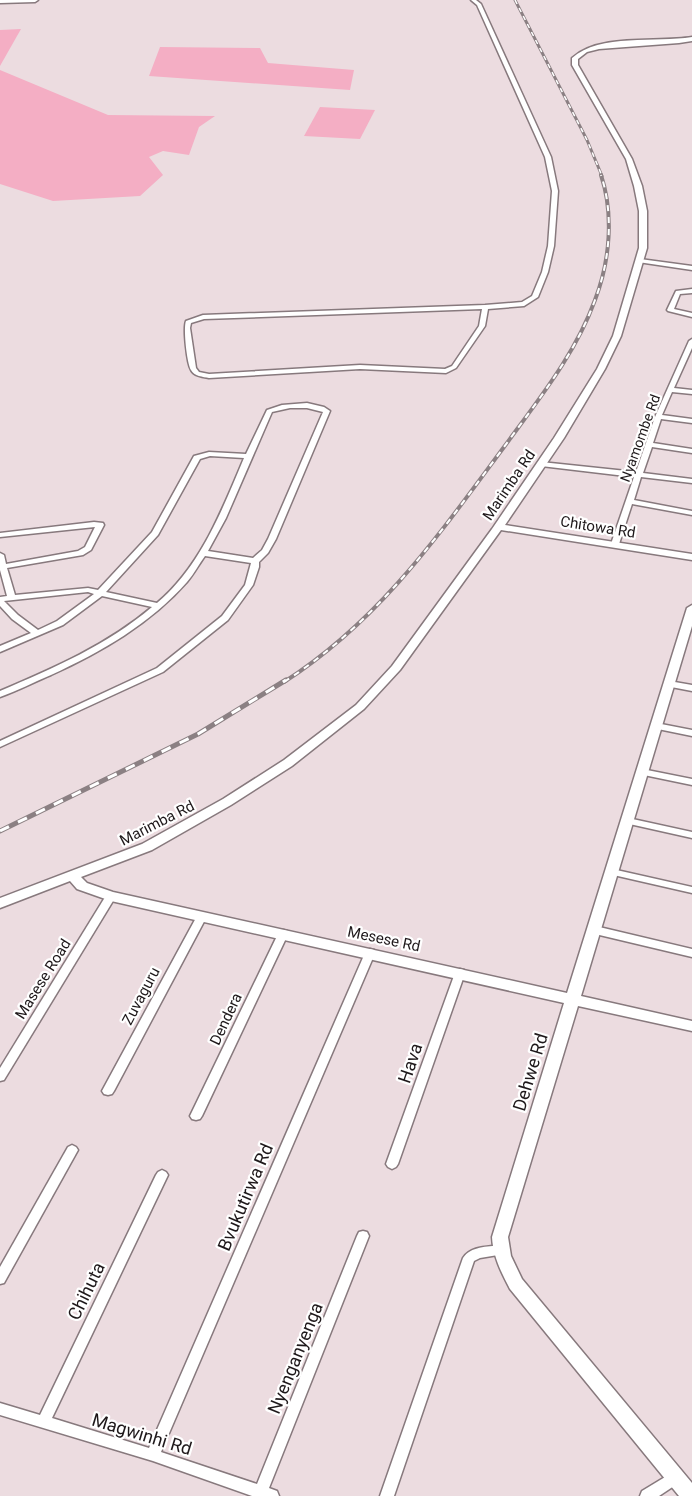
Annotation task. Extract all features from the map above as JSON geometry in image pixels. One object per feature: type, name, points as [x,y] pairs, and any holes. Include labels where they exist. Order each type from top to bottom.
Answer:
[{"type":"main road","points":[[0,1],[35,0]]},
{"type":"street","points":[[473,0],[478,4],[528,108],[548,157],[555,191],[551,246],[545,272],[535,297],[524,304],[485,307],[203,316],[188,321],[187,328],[194,369],[197,373],[208,376],[386,366],[439,372],[454,368],[482,326],[485,307]]},
{"type":"street","name":"Marimba Rd","points":[[0,903],[147,847],[227,802],[288,763],[360,707],[396,668],[499,527],[601,369],[617,336],[640,261],[644,231],[638,186],[628,159],[574,62],[578,55],[596,48],[668,44],[692,39]]},
{"type":"street","points":[[640,261],[692,268]]},
{"type":"street","points":[[692,291],[678,292],[670,310],[692,315]]},
{"type":"street","name":"Nyamombe Rd","points":[[615,544],[658,417],[692,341]]},
{"type":"street","points":[[681,365],[692,366]]},
{"type":"street","points":[[670,390],[692,393]]},
{"type":"street","points":[[0,694],[111,642],[142,621],[203,554],[271,410],[309,407],[327,411],[272,539],[255,561],[249,585],[225,618],[160,670],[0,744]]},
{"type":"street","points":[[658,417],[692,421]]},
{"type":"street","points":[[650,444],[692,451]]},
{"type":"street","points":[[0,649],[67,619],[100,593],[155,533],[196,459],[209,454],[249,456]]},
{"type":"street","points":[[541,464],[692,481]]},
{"type":"street","points":[[630,501],[692,513]]},
{"type":"street","points":[[0,535],[100,525],[88,548],[80,553],[1,566]]},
{"type":"street","name":"Chitowa Rd","points":[[499,527],[692,557]]},
{"type":"street","points":[[203,554],[255,561]]},
{"type":"street","points":[[0,555],[1,566],[11,596]]},
{"type":"street","points":[[38,633],[15,617],[0,600],[11,596],[79,590],[158,606]]},
{"type":"street","name":"Dehwe Rd","points":[[691,1496],[516,1284],[506,1268],[500,1250],[501,1227],[595,930],[669,684],[687,643],[692,608]]},
{"type":"street","points":[[669,684],[692,688]]},
{"type":"street","points":[[656,726],[692,733]]},
{"type":"street","points":[[642,772],[692,782]]},
{"type":"street","points":[[627,821],[692,835]]},
{"type":"street","points":[[612,872],[692,890]]},
{"type":"street","name":"Mesese Rd","points":[[73,876],[82,886],[111,896],[692,1026]]},
{"type":"street","name":"Masese Road","points":[[0,1077],[111,896]]},
{"type":"street","name":"Zuvaguru","points":[[108,1091],[202,916]]},
{"type":"street","points":[[595,930],[692,953]]},
{"type":"street","name":"Dendera","points":[[196,1116],[283,934]]},
{"type":"street","name":"Bvukutirwa Rd","points":[[153,1455],[370,953]]},
{"type":"street","name":"Hava","points":[[392,1164],[460,973]]},
{"type":"street","points":[[0,1279],[72,1150]]},
{"type":"street","name":"Chihuta","points":[[43,1422],[162,1175]]},
{"type":"street","name":"Nyenganyenga","points":[[264,1495],[363,1236]]},
{"type":"street","points":[[387,1496],[469,1258],[477,1253],[500,1250]]},
{"type":"street","name":"Magwinhi Rd","points":[[0,1408],[153,1455],[264,1495]]},
{"type":"street","points":[[647,1496],[675,1477]]},
{"type":"shaded area","points":[[21,29],[0,66],[0,30]]},
{"type":"shaded area","points":[[160,47],[260,48],[268,63],[354,70],[350,90],[149,76]]},
{"type":"shaded area","points":[[0,70],[108,115],[215,116],[199,127],[189,155],[163,151],[149,157],[163,175],[140,196],[53,201],[0,184]]},
{"type":"shaded area","points":[[320,107],[375,110],[360,139],[304,136]]},
{"type":"railway","points":[[515,0],[587,140],[602,176]]},
{"type":"railway","points":[[284,682],[349,632],[405,575],[479,480],[566,358],[587,320],[604,270],[609,221],[601,175]]},
{"type":"railway","points":[[0,831],[198,734],[286,680]]}]
